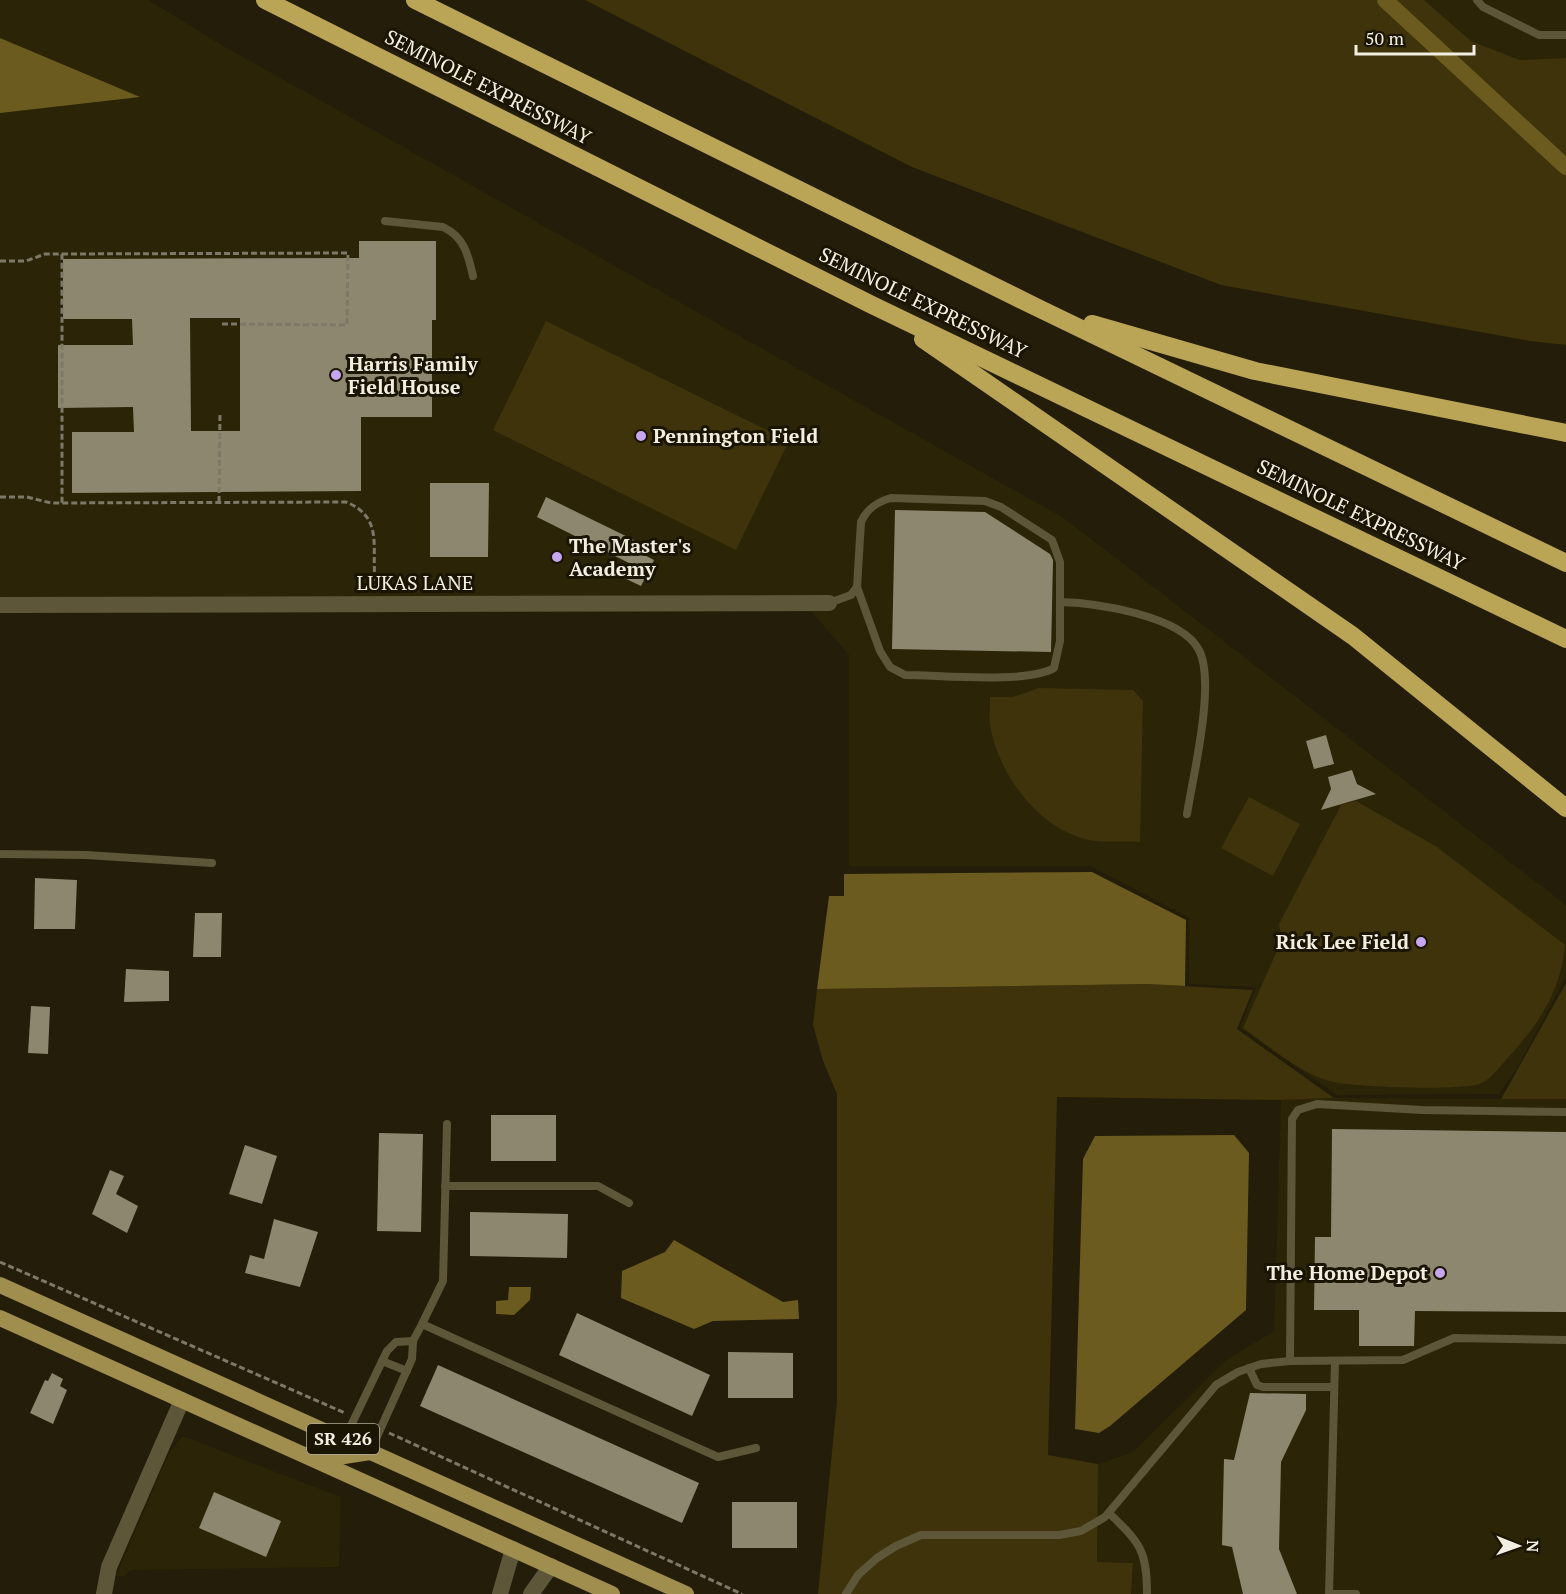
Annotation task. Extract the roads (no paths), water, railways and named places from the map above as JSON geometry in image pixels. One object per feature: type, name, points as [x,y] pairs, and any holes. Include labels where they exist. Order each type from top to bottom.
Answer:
[{"type":"highway","name":"SEMINOLE EXPRESSWAY","points":[[265,0],[872,305],[1566,639]]},
{"type":"highway","points":[[415,0],[1036,307],[1566,563]]},
{"type":"highway","points":[[872,305],[1353,636],[1566,808]]},
{"type":"highway","points":[[1036,307],[1255,371],[1566,433]]},
{"type":"main road","name":"SR 426","points":[[0,1285],[686,1594]]},
{"type":"main road","name":"SR 426","points":[[0,1318],[612,1594]]},
{"type":"main road","points":[[293,1450],[344,1456],[370,1452]]},
{"type":"street","name":"LUKAS LANE","points":[[0,605],[829,603]]},
{"type":"street","points":[[104,1594],[109,1567],[182,1400]]},
{"type":"street","points":[[500,1594],[513,1549]]},
{"type":"street","points":[[531,1594],[551,1566]]},
{"type":"lane","points":[[1477,0],[1483,8],[1539,35],[1566,35]]},
{"type":"lane","points":[[385,221],[443,227],[451,231],[465,246],[473,276]]},
{"type":"lane","points":[[891,498],[985,501],[1010,513],[1052,540],[1060,562],[1059,602],[1060,641],[1057,664],[1051,670],[1014,677],[905,675],[890,667],[880,651],[857,587],[861,522],[874,505],[891,498]]},
{"type":"lane","points":[[829,603],[850,595],[857,587]]},
{"type":"lane","points":[[1059,602],[1108,606],[1138,614],[1187,637],[1200,651],[1206,684],[1187,814]]},
{"type":"lane","points":[[0,854],[86,855],[212,863]]},
{"type":"lane","points":[[1290,1361],[1292,1119],[1298,1110],[1317,1104],[1422,1110],[1566,1112]]},
{"type":"lane","points":[[370,1452],[412,1359],[413,1341],[443,1281],[447,1124]]},
{"type":"lane","points":[[445,1186],[598,1186],[630,1203]]},
{"type":"lane","points":[[422,1324],[718,1457],[756,1448]]},
{"type":"lane","points":[[846,1594],[858,1575],[877,1558],[896,1546],[921,1535],[1059,1535],[1081,1531],[1109,1513],[1216,1385],[1249,1368],[1290,1361],[1403,1360],[1454,1338],[1566,1340]]},
{"type":"lane","points":[[344,1440],[382,1361],[396,1342],[413,1341]]},
{"type":"lane","points":[[382,1361],[407,1371]]},
{"type":"lane","points":[[1335,1362],[1329,1594],[1356,1594]]},
{"type":"lane","points":[[1249,1368],[1257,1385],[1263,1387],[1335,1387]]},
{"type":"lane","points":[[1109,1513],[1138,1544],[1145,1556],[1147,1594]]},
{"type":"waterway","points":[[1385,0],[1566,167]]},
{"type":"place","name":"Harris Family Field House","points":[[336,375]]},
{"type":"place","name":"Pennington Field","points":[[641,436]]},
{"type":"place","name":"The Master's Academy","points":[[557,557]]},
{"type":"place","name":"Rick Lee Field","points":[[1421,942]]},
{"type":"place","name":"The Home Depot","points":[[1440,1273]]}]
